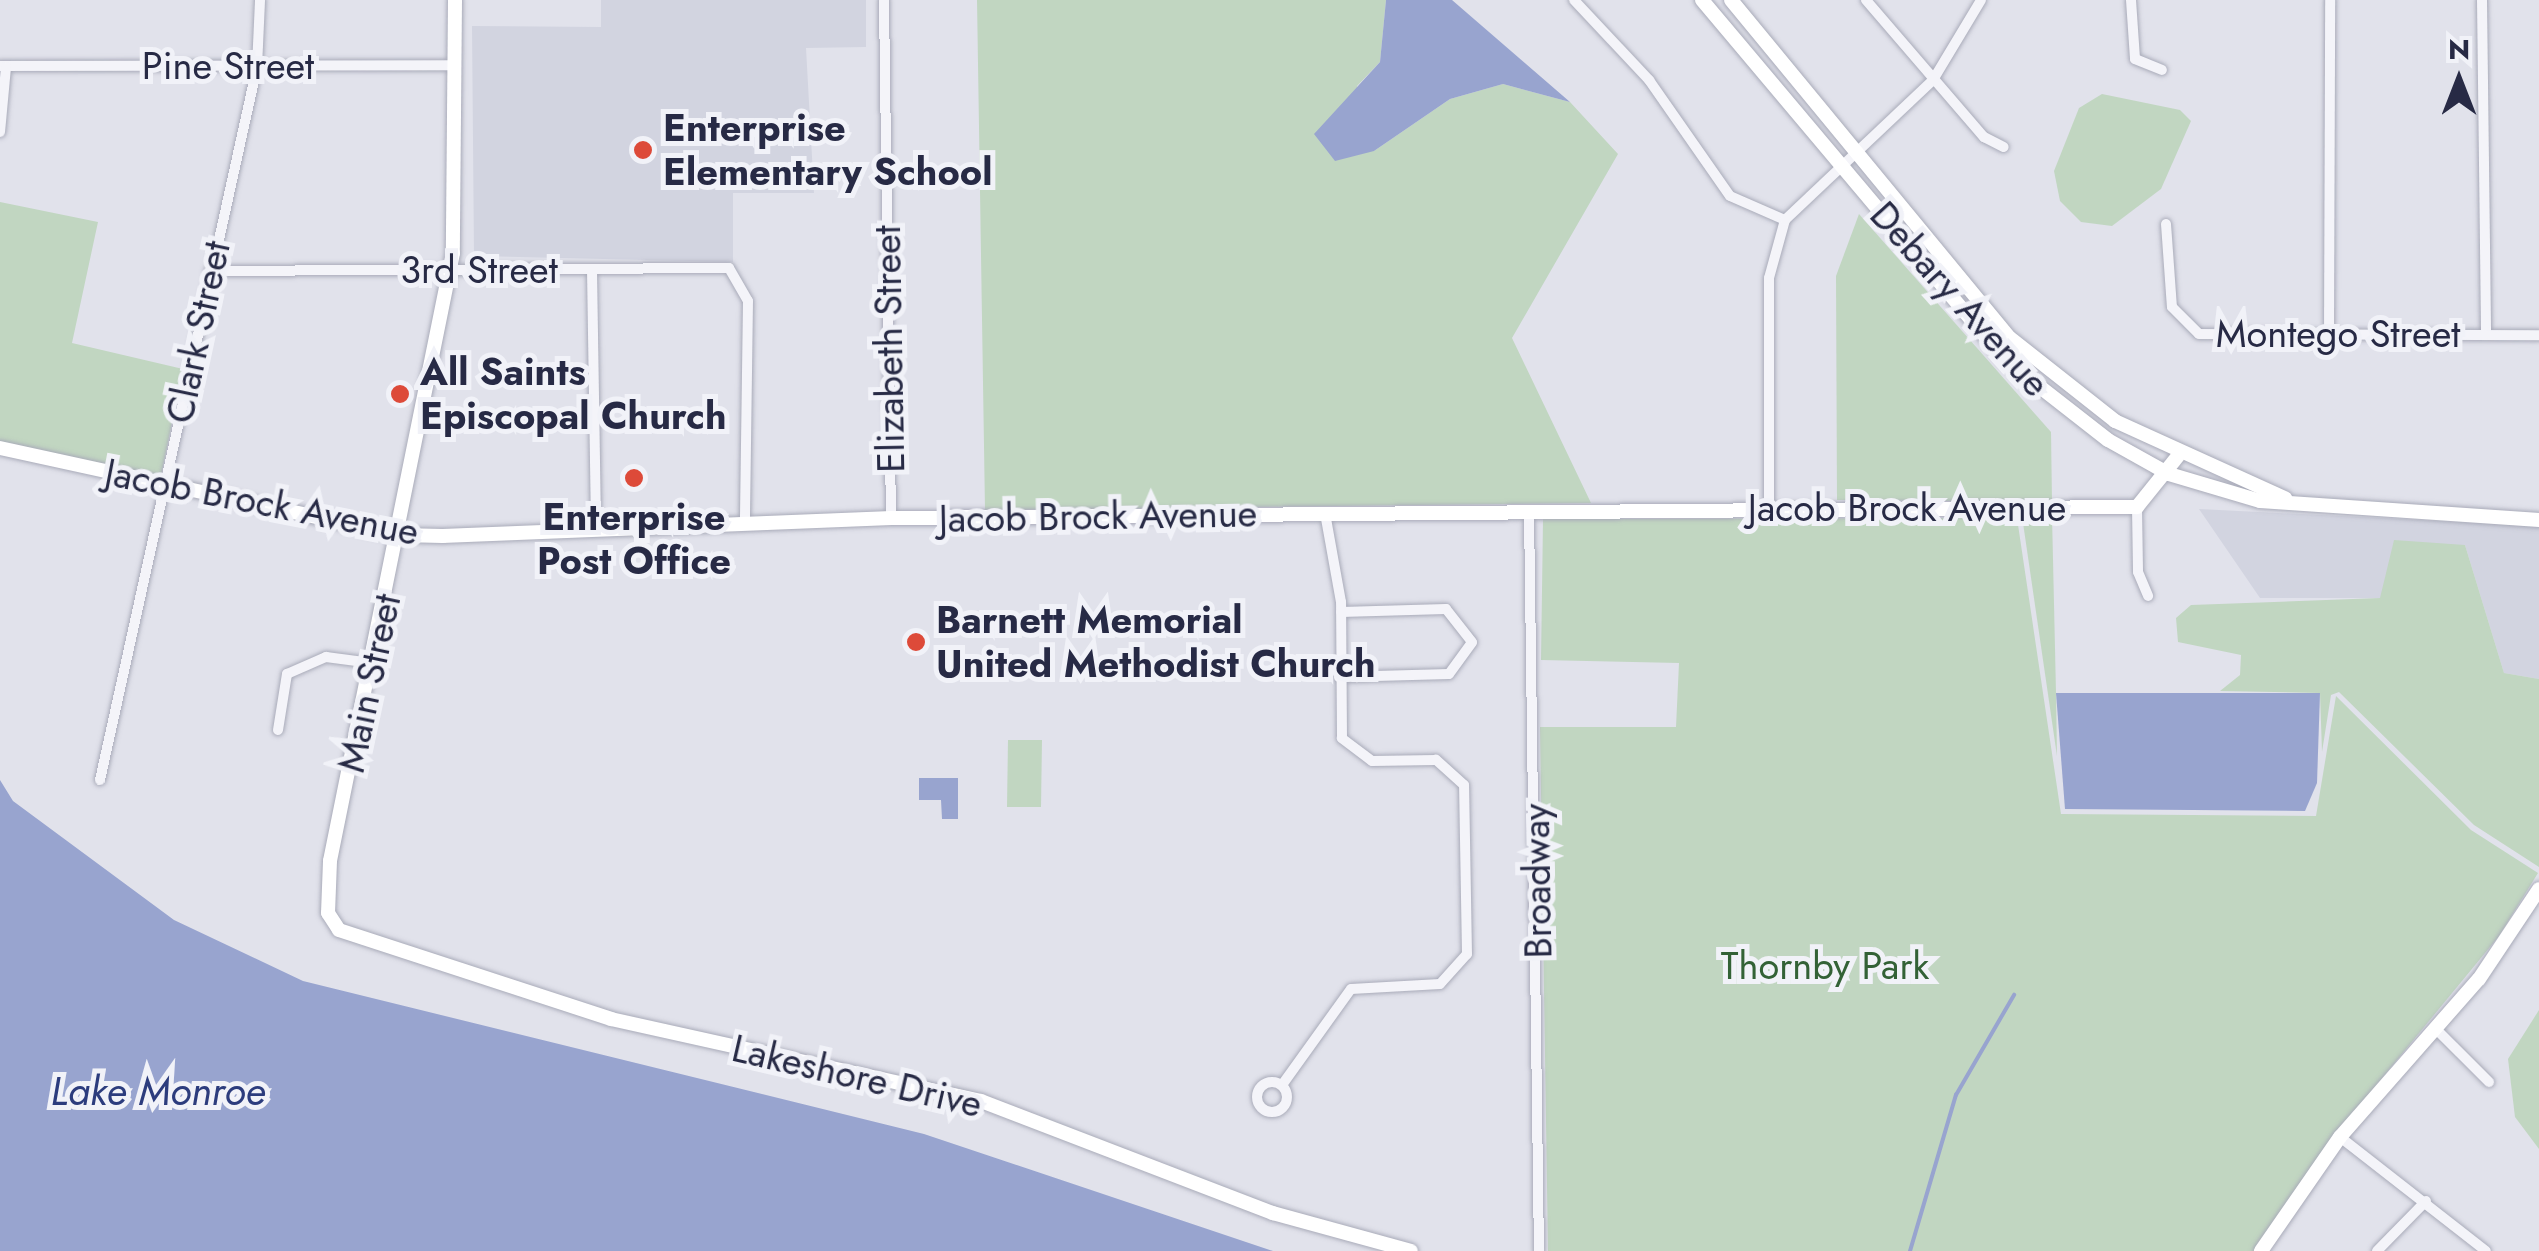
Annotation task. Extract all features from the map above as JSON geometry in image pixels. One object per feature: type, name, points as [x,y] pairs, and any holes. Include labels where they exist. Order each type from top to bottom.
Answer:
[{"type":"street","name":"Clark Street","points":[[100,780],[256,67],[260,0]]},
{"type":"street","name":"Main Street","points":[[326,890],[400,535],[450,269],[455,0]]},
{"type":"street","name":"Elizabeth Street","points":[[884,0],[891,518]]},
{"type":"street","points":[[1574,0],[1649,80],[1730,196],[1785,220]]},
{"type":"street","name":"Debary Avenue","points":[[1702,0],[2003,358],[2058,407],[2169,474],[2260,501],[2285,498],[2539,520]]},
{"type":"street","name":"Debary Avenue","points":[[1731,0],[2010,338],[2065,387],[2178,456],[2285,498]]},
{"type":"street","points":[[1866,0],[1933,80],[2004,147]]},
{"type":"street","points":[[1769,507],[1770,278],[1785,220],[1839,162],[1933,80],[1981,0]]},
{"type":"street","points":[[2131,0],[2135,58],[2162,70]]},
{"type":"street","points":[[2329,338],[2330,0]]},
{"type":"street","points":[[2482,0],[2486,335]]},
{"type":"street","name":"Pine Street","points":[[3,66],[455,65]]},
{"type":"street","points":[[0,132],[3,66]]},
{"type":"street","name":"Montego Street","points":[[2166,224],[2167,280],[2182,323],[2216,338],[2539,335]]},
{"type":"street","name":"3rd Street","points":[[210,271],[729,268],[748,301],[746,522]]},
{"type":"street","points":[[592,270],[596,528]]},
{"type":"street","name":"Jacob Brock Avenue","points":[[0,448],[400,535],[891,518],[1769,507],[2137,507]]},
{"type":"street","points":[[2148,596],[2138,572],[2137,507],[2169,474],[2178,456]]},
{"type":"street","name":"Broadway","points":[[1529,510],[1539,1251]]},
{"type":"street","points":[[1282,1085],[1351,989],[1440,984],[1467,954],[1464,785],[1436,760],[1353,753],[1339,730],[1340,612],[1324,513]]},
{"type":"street","points":[[1339,677],[1448,674],[1472,642],[1460,616],[1446,610],[1340,612]]},
{"type":"street","points":[[278,730],[287,674],[326,657],[372,663]]},
{"type":"street","name":"Lakeshore Drive","points":[[326,890],[340,930],[405,957],[611,1019],[981,1101],[1273,1213],[1411,1251]]},
{"type":"street","points":[[2260,1251],[2340,1137],[2436,1029],[2539,891]]},
{"type":"street","points":[[2436,1029],[2488,1082]]},
{"type":"street","points":[[2340,1137],[2486,1251]]},
{"type":"street","points":[[2376,1251],[2426,1201]]},
{"type":"shaded area","name":"Enterprise Elementary School","points":[[601,0],[866,0],[866,47],[806,48],[814,193],[733,193],[733,262],[474,256],[472,26],[601,27]]},
{"type":"shaded area","points":[[2199,509],[2539,526],[2539,679],[2504,673],[2465,545],[2381,598],[2260,598]]},
{"type":"green space","points":[[977,0],[1386,0],[1380,62],[1357,86],[1374,151],[1450,99],[1503,84],[1570,102],[1618,154],[1512,338],[1591,503],[985,510]]},
{"type":"green space","points":[[2102,94],[2180,110],[2191,121],[2161,189],[2112,226],[2081,222],[2060,201],[2054,171],[2079,108]]},
{"type":"green space","points":[[0,202],[98,222],[72,343],[183,369],[161,476],[0,442]]},
{"type":"green space","points":[[1859,214],[2051,432],[2052,502],[1837,500],[1836,276]]},
{"type":"green space","points":[[2052,515],[2056,693],[2057,756],[2022,516]]},
{"type":"green space","name":"Thornby Park","points":[[2017,518],[2061,814],[2316,816],[2336,696],[2471,830],[2538,873],[2499,936],[2336,1134],[2261,1251],[1548,1251],[1540,727],[1676,727],[1679,663],[1541,660],[1543,519]]},
{"type":"green space","points":[[2394,540],[2465,545],[2504,673],[2539,679],[2539,867],[2474,825],[2339,692],[2331,695],[2322,752],[2320,693],[2220,691],[2240,675],[2241,655],[2178,642],[2176,618],[2191,605],[2380,598]]},
{"type":"green space","points":[[1008,740],[1042,740],[1041,807],[1007,807]]},
{"type":"green space","points":[[2539,1010],[2539,1149],[2515,1117],[2508,1059]]},
{"type":"water","points":[[1386,0],[1452,0],[1570,102],[1503,84],[1450,99],[1374,151],[1335,161],[1314,134],[1380,62]]},
{"type":"water","points":[[2056,693],[2320,693],[2317,783],[2305,811],[2065,809]]},
{"type":"water","points":[[919,778],[958,778],[958,819],[942,819],[941,800],[919,800]]},
{"type":"water","name":"Lake Monroe","points":[[0,780],[13,801],[174,920],[303,981],[924,1134],[1273,1251],[0,1251]]},
{"type":"waterway","points":[[1910,1251],[1956,1095],[2014,995]]},
{"type":"place","name":"Enterprise Elementary School","points":[[643,150]]},
{"type":"place","name":"All Saints Episcopal Church","points":[[400,394]]},
{"type":"place","name":"Enterprise Post Office","points":[[634,478]]},
{"type":"place","name":"Barnett Memorial United Methodist Church","points":[[916,642]]}]
